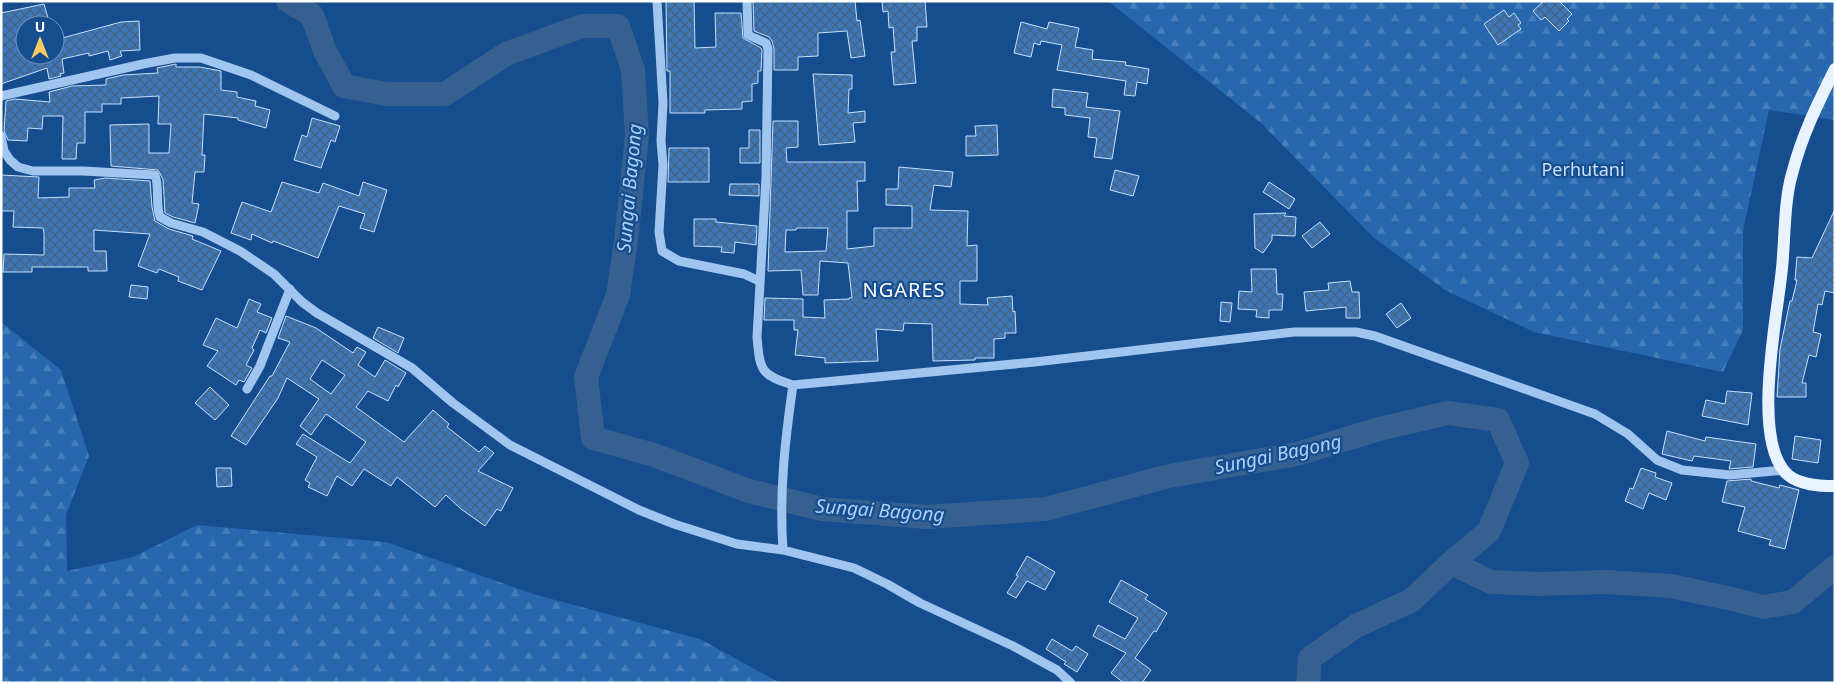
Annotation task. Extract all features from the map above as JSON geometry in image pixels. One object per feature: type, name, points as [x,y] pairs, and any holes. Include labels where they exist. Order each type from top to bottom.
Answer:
[{"type":"main road","points":[[1831,486],[1811,485],[1788,475],[1775,456],[1770,429],[1768,387],[1791,176],[1806,128],[1835,69]]},
{"type":"street","points":[[657,1],[663,103],[661,141],[663,165],[658,232],[662,251],[679,260],[744,274],[760,281]]},
{"type":"street","points":[[747,1],[748,35],[766,42],[768,49],[766,177],[757,337],[759,364],[771,379],[793,385],[1035,362],[1294,332],[1356,332],[1376,336],[1595,414],[1628,434],[1657,460],[1682,470],[1730,475],[1784,470]]},
{"type":"street","points":[[1,96],[175,58],[201,58],[251,75],[334,116]]},
{"type":"street","points":[[1,136],[4,151],[10,160],[18,167],[33,171],[155,174],[157,180],[157,205],[160,218],[203,232],[240,251],[274,274],[317,313],[412,368],[453,403],[510,445],[639,510],[674,524],[736,544],[783,550],[854,568],[888,584],[920,603],[1013,646],[1056,670],[1070,683]]},
{"type":"street","points":[[247,389],[260,366],[290,289]]},
{"type":"street","points":[[783,550],[781,528],[784,445],[793,385]]},
{"type":"green space","name":"Perhutani","points":[[1108,1],[1835,1],[1835,120],[1769,110],[1743,231],[1743,330],[1723,372],[1534,332],[1445,290],[1373,237],[1261,123]]},
{"type":"green space","points":[[1,322],[61,370],[89,456],[66,515],[67,571],[133,557],[197,525],[386,542],[533,594],[700,639],[780,683],[1,683]]},
{"type":"building","points":[[666,1],[694,1],[695,48],[716,47],[715,13],[741,13],[743,38],[762,50],[761,71],[758,71],[758,83],[752,84],[752,101],[742,102],[742,109],[705,110],[705,113],[670,113]]},
{"type":"building","points":[[753,1],[855,1],[857,21],[860,20],[865,56],[851,58],[847,31],[818,33],[818,56],[798,57],[798,70],[774,70],[772,41],[769,37],[754,31]]},
{"type":"building","points":[[882,1],[925,1],[927,27],[917,27],[917,41],[912,41],[916,83],[894,85],[891,52],[895,52],[893,27],[889,28],[888,11],[883,12]]},
{"type":"building","points":[[1544,1],[1559,1],[1572,14],[1567,19],[1569,21],[1559,31],[1545,17],[1541,20],[1533,11]]},
{"type":"building","points":[[44,4],[47,15],[15,15],[15,65],[63,65],[64,73],[60,74],[61,76],[49,79],[47,68],[1,84],[1,13]]},
{"type":"building","points":[[1504,10],[1509,17],[1514,13],[1521,23],[1518,25],[1521,29],[1498,45],[1484,24]]},
{"type":"building","points":[[139,21],[140,50],[120,51],[122,56],[110,60],[108,51],[89,56],[89,53],[65,58],[65,37],[121,22]]},
{"type":"building","points":[[1021,22],[1047,29],[1049,22],[1079,28],[1075,47],[1093,50],[1092,59],[1126,62],[1125,65],[1149,69],[1147,84],[1137,82],[1135,96],[1124,95],[1126,81],[1057,70],[1062,45],[1041,41],[1040,45],[1034,43],[1031,57],[1014,53]]},
{"type":"building","points":[[176,64],[176,67],[200,67],[221,71],[221,90],[237,92],[237,97],[256,101],[255,106],[270,110],[266,128],[238,120],[238,118],[204,114],[202,155],[205,155],[204,172],[195,172],[192,203],[199,204],[195,223],[165,213],[163,179],[158,170],[111,166],[110,125],[149,124],[149,153],[169,153],[171,124],[158,124],[159,96],[121,98],[121,104],[102,104],[102,112],[85,112],[85,143],[77,143],[76,159],[62,159],[63,116],[43,116],[42,129],[28,128],[27,141],[8,140],[4,131],[6,101],[15,99],[50,102],[49,92],[72,86],[106,85],[106,79],[123,75],[158,73],[157,68]]},
{"type":"building","points":[[813,74],[852,75],[852,89],[849,89],[848,113],[865,111],[865,122],[853,123],[855,142],[819,145]]},
{"type":"building","points":[[1053,89],[1088,93],[1086,107],[1120,111],[1112,159],[1094,157],[1097,138],[1088,137],[1090,118],[1065,115],[1065,108],[1052,107]]},
{"type":"building","points":[[312,118],[340,126],[335,142],[331,140],[321,168],[294,160],[302,135],[307,137]]},
{"type":"building","points":[[773,121],[798,121],[798,147],[786,148],[787,162],[865,162],[865,181],[857,181],[858,211],[847,211],[847,249],[874,246],[874,228],[912,228],[912,206],[886,205],[886,189],[898,189],[899,167],[953,172],[951,187],[934,185],[930,210],[968,211],[967,246],[977,245],[977,281],[960,281],[960,304],[988,305],[987,298],[1012,296],[1016,333],[1005,333],[1005,338],[994,339],[994,358],[933,361],[932,324],[904,323],[903,331],[876,329],[878,361],[825,363],[825,358],[795,355],[798,330],[794,330],[794,320],[764,320],[765,298],[803,299],[803,317],[825,318],[824,300],[852,298],[848,263],[820,261],[818,295],[803,295],[801,270],[768,271]],"holes":[[[828,228],[826,251],[785,252],[786,230]]]},
{"type":"building","points":[[997,125],[998,155],[966,156],[966,136],[976,136],[975,126]]},
{"type":"building","points":[[749,130],[760,130],[760,163],[740,163],[740,148],[749,148]]},
{"type":"building","points":[[669,148],[709,148],[709,182],[668,182]]},
{"type":"building","points":[[1115,170],[1139,176],[1133,196],[1110,190]]},
{"type":"building","points":[[1,175],[39,177],[38,198],[69,197],[69,188],[95,188],[94,180],[105,178],[150,181],[155,221],[169,229],[193,236],[192,239],[221,251],[202,290],[178,281],[179,277],[159,269],[157,273],[138,266],[150,234],[94,230],[94,251],[106,251],[107,271],[88,271],[88,267],[32,267],[32,272],[3,272],[4,254],[44,255],[44,233],[43,228],[13,227],[14,211],[1,211]]},
{"type":"building","points":[[282,182],[319,193],[323,183],[359,196],[363,182],[387,190],[374,232],[360,228],[365,214],[339,206],[318,258],[273,241],[272,243],[252,234],[251,240],[231,233],[242,202],[271,212]]},
{"type":"building","points":[[1269,182],[1295,199],[1289,209],[1263,192]]},
{"type":"building","points":[[730,184],[759,184],[759,196],[729,195]]},
{"type":"building","points":[[1835,209],[1835,293],[1825,291],[1822,305],[1818,304],[1813,332],[1821,334],[1816,357],[1809,355],[1802,383],[1806,383],[1806,397],[1777,397],[1780,349],[1790,301],[1792,301],[1797,280],[1795,280],[1797,257],[1812,258]]},
{"type":"building","points":[[1286,213],[1284,216],[1296,217],[1295,236],[1272,235],[1272,240],[1263,253],[1255,248],[1254,214]]},
{"type":"building","points":[[694,219],[716,219],[716,222],[757,226],[756,245],[735,242],[734,253],[721,252],[722,247],[694,246]]},
{"type":"building","points":[[1320,222],[1330,234],[1312,248],[1302,236]]},
{"type":"building","points":[[1251,269],[1276,269],[1277,294],[1283,294],[1282,310],[1269,310],[1269,318],[1256,317],[1257,310],[1238,309],[1239,291],[1252,292]]},
{"type":"building","points":[[1350,281],[1352,292],[1359,292],[1360,318],[1346,318],[1346,307],[1306,311],[1304,292],[1329,290],[1328,283]]},
{"type":"building","points":[[131,285],[148,287],[147,299],[129,297]]},
{"type":"building","points":[[249,299],[261,304],[257,312],[272,318],[266,333],[260,330],[252,348],[254,350],[246,365],[252,368],[244,382],[239,380],[236,385],[207,366],[218,351],[203,345],[216,318],[237,328]]},
{"type":"building","points":[[1221,302],[1232,303],[1230,322],[1220,321]]},
{"type":"building","points":[[1401,303],[1411,318],[1397,328],[1386,314]]},
{"type":"building","points":[[286,316],[316,328],[353,353],[357,347],[366,352],[358,365],[375,377],[385,360],[406,373],[398,387],[396,385],[388,401],[368,391],[356,407],[404,442],[433,410],[449,424],[447,427],[479,452],[485,446],[494,453],[478,471],[513,488],[501,511],[497,509],[485,526],[461,509],[446,495],[435,507],[397,477],[391,486],[364,469],[352,486],[337,476],[327,496],[308,487],[310,483],[305,480],[317,457],[296,444],[303,434],[350,463],[366,442],[326,414],[311,435],[300,426],[319,399],[287,378],[278,398],[246,445],[231,436],[270,376],[272,376],[290,342],[278,338]],"holes":[[[322,360],[345,375],[331,394],[310,379]]]},
{"type":"building","points":[[378,327],[404,338],[398,353],[373,338]]},
{"type":"building","points":[[210,387],[229,405],[215,420],[195,403]]},
{"type":"building","points":[[1727,391],[1752,393],[1748,425],[1702,416],[1706,400],[1725,404]]},
{"type":"building","points":[[1667,431],[1705,441],[1706,437],[1756,444],[1753,467],[1729,469],[1731,461],[1694,456],[1692,461],[1662,454]]},
{"type":"building","points":[[1795,436],[1821,440],[1818,463],[1792,459]]},
{"type":"building","points":[[216,468],[231,468],[232,486],[217,487]]},
{"type":"building","points":[[1641,468],[1656,473],[1655,477],[1672,483],[1666,500],[1649,493],[1643,509],[1625,501],[1630,488],[1633,489]]},
{"type":"building","points":[[1751,479],[1751,481],[1779,488],[1780,485],[1799,490],[1785,549],[1769,545],[1771,540],[1738,531],[1745,507],[1722,502],[1727,481]]},
{"type":"building","points":[[1027,556],[1055,572],[1045,590],[1027,581],[1016,598],[1007,593],[1018,576],[1016,575]]},
{"type":"building","points":[[1121,580],[1148,595],[1145,599],[1167,613],[1156,632],[1154,631],[1135,658],[1151,670],[1142,683],[1124,683],[1111,673],[1126,653],[1093,636],[1098,625],[1125,639],[1138,618],[1109,602]]},
{"type":"building","points":[[1052,639],[1072,651],[1076,646],[1088,654],[1077,672],[1046,649]]},
{"type":"waterway","name":"Sungai Bagong","points":[[288,1],[312,15],[325,51],[344,86],[387,94],[445,94],[506,54],[582,26],[618,26],[633,70],[637,135],[626,241],[618,295],[586,377],[593,438],[654,455],[749,491],[822,509],[927,517],[1046,509],[1169,476],[1297,454],[1379,429],[1448,413],[1498,420],[1517,463],[1489,531],[1451,563],[1412,600],[1356,626],[1310,658],[1308,683]]},
{"type":"waterway","points":[[1451,563],[1491,582],[1539,584],[1606,582],[1671,586],[1763,607],[1793,602],[1835,567]]},
{"type":"district","name":"NGARES","points":[[904,289]]}]
